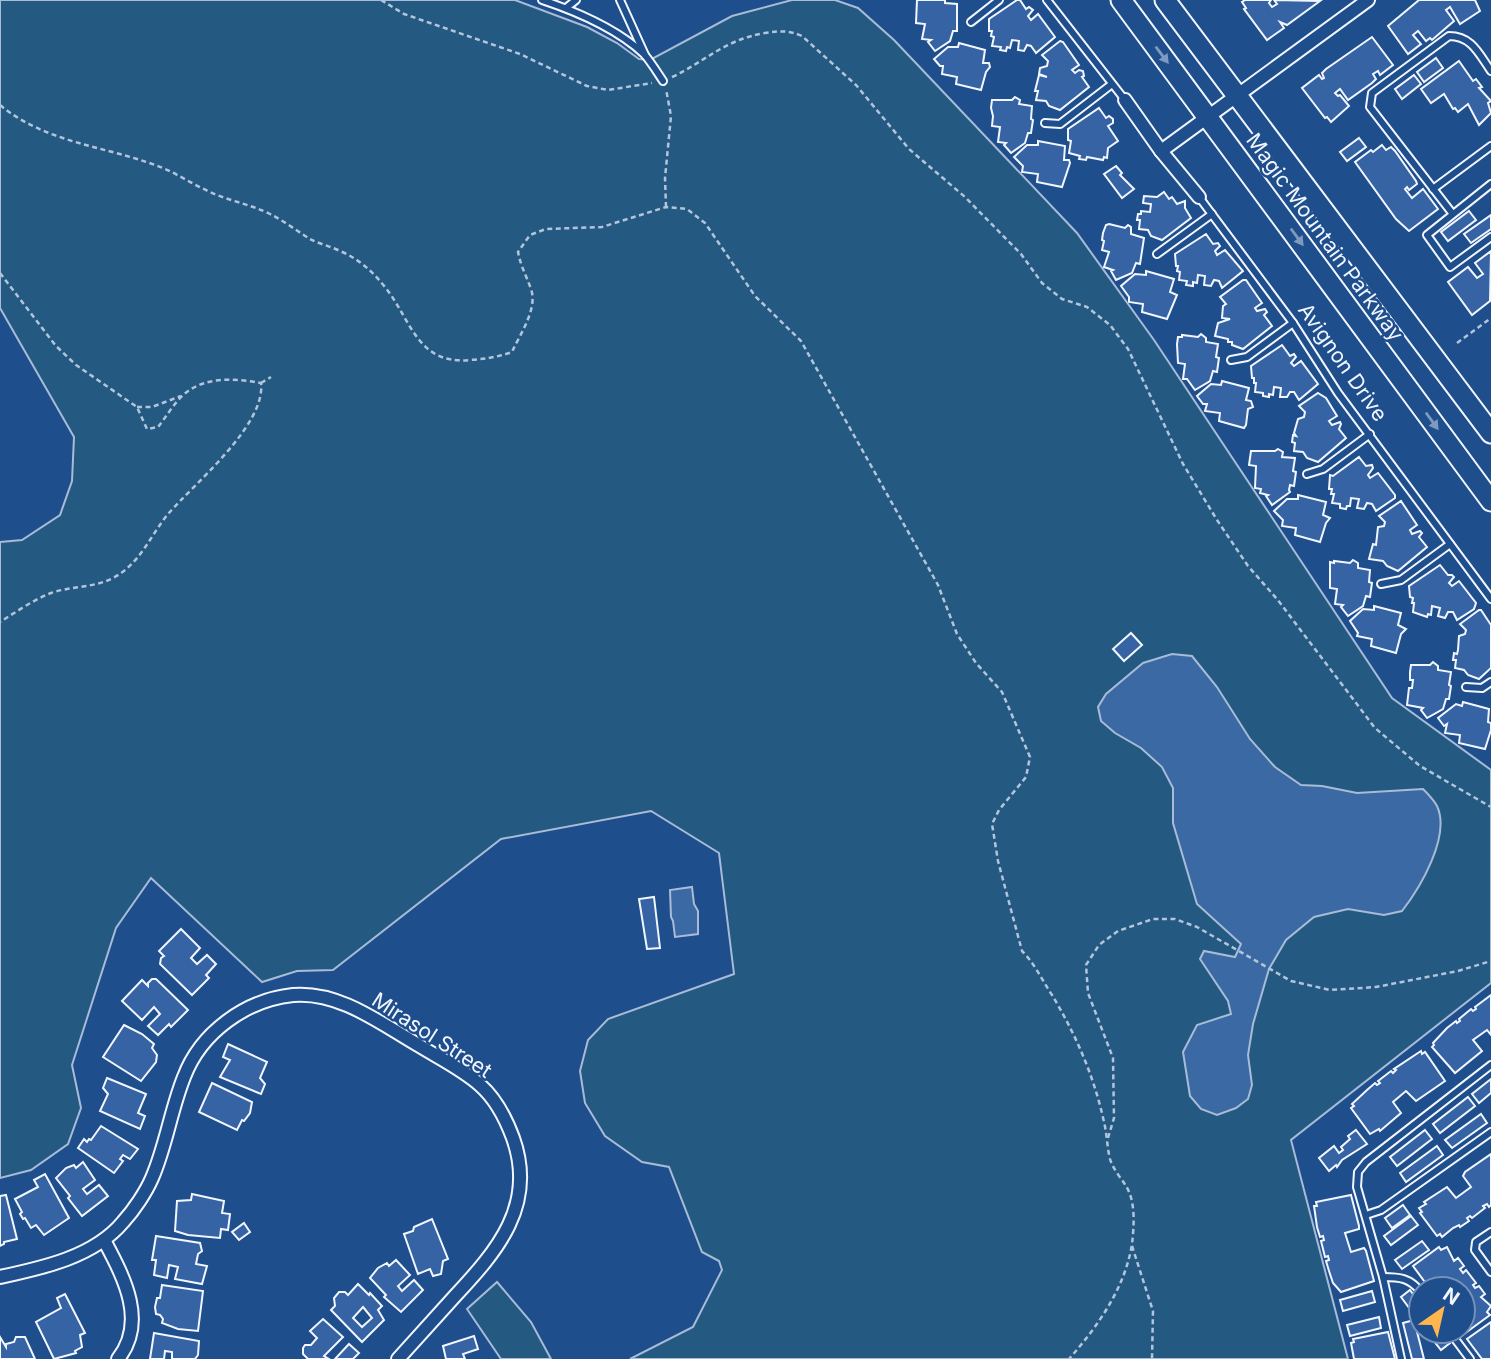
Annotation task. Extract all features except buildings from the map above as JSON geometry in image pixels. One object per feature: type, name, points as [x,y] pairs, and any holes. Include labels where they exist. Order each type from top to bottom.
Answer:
[{"type":"main road","name":"Magic Mountain Parkway","points":[[1121,0],[1491,501]]},
{"type":"main road","name":"Magic Mountain Parkway","points":[[1165,0],[1491,433]]},
{"type":"street","points":[[1161,151],[1368,0]]},
{"type":"street","name":"Avignon Drive","points":[[1125,100],[1161,151],[1199,197]]},
{"type":"street","name":"Mirasol Street","points":[[104,1240],[123,1222],[152,1179],[183,1077],[192,1059],[212,1035],[232,1017],[258,1003],[294,995],[323,997],[355,1008],[482,1086],[506,1117],[517,1149],[520,1178],[518,1204],[506,1233],[491,1257],[398,1359]]},
{"type":"street","points":[[0,1277],[36,1269],[82,1252],[104,1240],[123,1276],[132,1302],[131,1330],[118,1359]]},
{"type":"lane","points":[[542,0],[587,17],[629,42],[646,56]]},
{"type":"lane","points":[[566,8],[576,0]]},
{"type":"lane","points":[[620,0],[646,56],[663,81]]},
{"type":"lane","points":[[971,22],[999,0]]},
{"type":"lane","name":"Avignon Drive","points":[[1047,0],[1125,100]]},
{"type":"lane","points":[[1452,213],[1370,107],[1372,93],[1449,36],[1461,36],[1469,41],[1491,71]]},
{"type":"lane","points":[[1045,122],[1060,124],[1112,83]]},
{"type":"lane","points":[[1433,189],[1491,146]]},
{"type":"lane","points":[[1491,184],[1427,234],[1450,267],[1491,237]]},
{"type":"lane","name":"Avignon Drive","points":[[1199,197],[1293,323],[1338,393],[1491,598]]},
{"type":"lane","points":[[1157,254],[1212,214]]},
{"type":"lane","points":[[1231,360],[1247,357],[1293,323]]},
{"type":"lane","points":[[1307,474],[1323,469],[1370,434]]},
{"type":"lane","points":[[1381,584],[1402,580],[1450,544]]},
{"type":"lane","points":[[1466,687],[1482,688],[1491,682]]},
{"type":"lane","points":[[1401,1359],[1383,1277],[1357,1187],[1358,1172],[1366,1162],[1491,1065]]},
{"type":"lane","points":[[1366,1215],[1381,1210],[1491,1132]]},
{"type":"lane","points":[[1491,1232],[1476,1242],[1475,1250],[1491,1272]]},
{"type":"lane","points":[[1383,1277],[1407,1279]]},
{"type":"path","points":[[381,0],[404,14],[520,54],[587,86],[608,90],[663,81],[721,47],[748,36],[780,31],[791,31],[802,36],[856,85],[909,149],[965,197],[1021,254],[1042,283],[1062,299],[1087,307],[1110,326],[1128,349],[1183,464],[1217,520],[1248,566],[1278,599],[1375,728],[1420,766],[1491,807]]},
{"type":"path","points":[[663,81],[671,116],[664,178],[666,207]]},
{"type":"path","points":[[0,106],[15,118],[57,136],[162,168],[223,198],[271,214],[313,241],[342,251],[371,269],[429,351],[441,359],[457,362],[494,358],[512,352],[533,305],[532,291],[521,269],[518,252],[530,235],[545,229],[602,227],[666,207],[687,209],[705,223],[755,296],[801,341],[938,586],[957,634],[976,663],[1002,692],[1030,757],[1026,778],[999,810],[992,824],[998,861],[1022,951],[1067,1019],[1091,1072],[1110,1161],[1128,1189],[1134,1214],[1132,1245],[1106,1312],[1069,1359]]},
{"type":"path","points":[[0,273],[56,346],[76,365],[137,407],[147,429],[158,427],[183,395]]},
{"type":"path","points":[[1457,343],[1491,318]]},
{"type":"path","points":[[137,407],[152,407],[183,395],[203,383],[236,378],[261,383],[271,377]]},
{"type":"path","points":[[0,622],[51,593],[113,578],[136,561],[168,514],[217,466],[258,407],[262,395],[261,383]]},
{"type":"path","points":[[1107,1141],[1114,1118],[1113,1058],[1088,993],[1086,965],[1099,945],[1118,931],[1153,919],[1175,919],[1197,927],[1291,981],[1330,990],[1376,987],[1458,971],[1491,961]]},
{"type":"path","points":[[1132,1245],[1153,1311],[1152,1359]]},
{"type":"shaded area","points":[[0,0],[515,0],[587,27],[639,59],[650,60],[732,16],[792,0],[835,0],[858,8],[894,40],[1077,233],[1154,340],[1392,698],[1491,770],[1491,983],[1291,1140],[1348,1359],[630,1359],[693,1327],[722,1270],[719,1261],[702,1252],[669,1167],[642,1162],[605,1136],[585,1103],[580,1071],[588,1040],[608,1019],[734,974],[719,853],[651,811],[501,839],[333,970],[297,971],[262,982],[151,878],[116,928],[72,1065],[81,1108],[68,1144],[31,1170],[0,1178],[0,542],[22,540],[60,515],[72,481],[74,437],[0,308]]},
{"type":"shaded area","points":[[1172,654],[1192,656],[1217,687],[1250,739],[1275,767],[1301,785],[1357,793],[1423,789],[1436,804],[1440,818],[1440,832],[1432,861],[1402,911],[1384,915],[1348,909],[1314,917],[1286,940],[1269,969],[1253,1024],[1248,1055],[1252,1085],[1248,1099],[1236,1108],[1217,1115],[1201,1109],[1190,1096],[1183,1052],[1197,1025],[1231,1014],[1228,1001],[1200,959],[1204,951],[1235,957],[1241,944],[1197,904],[1173,823],[1173,788],[1162,767],[1141,748],[1115,733],[1101,721],[1098,707],[1106,694],[1143,663]]},
{"type":"shaded area","points":[[692,887],[694,904],[698,911],[698,934],[675,937],[670,890]]},
{"type":"shaded area","points":[[497,1282],[531,1322],[551,1359],[501,1359],[467,1309]]}]
